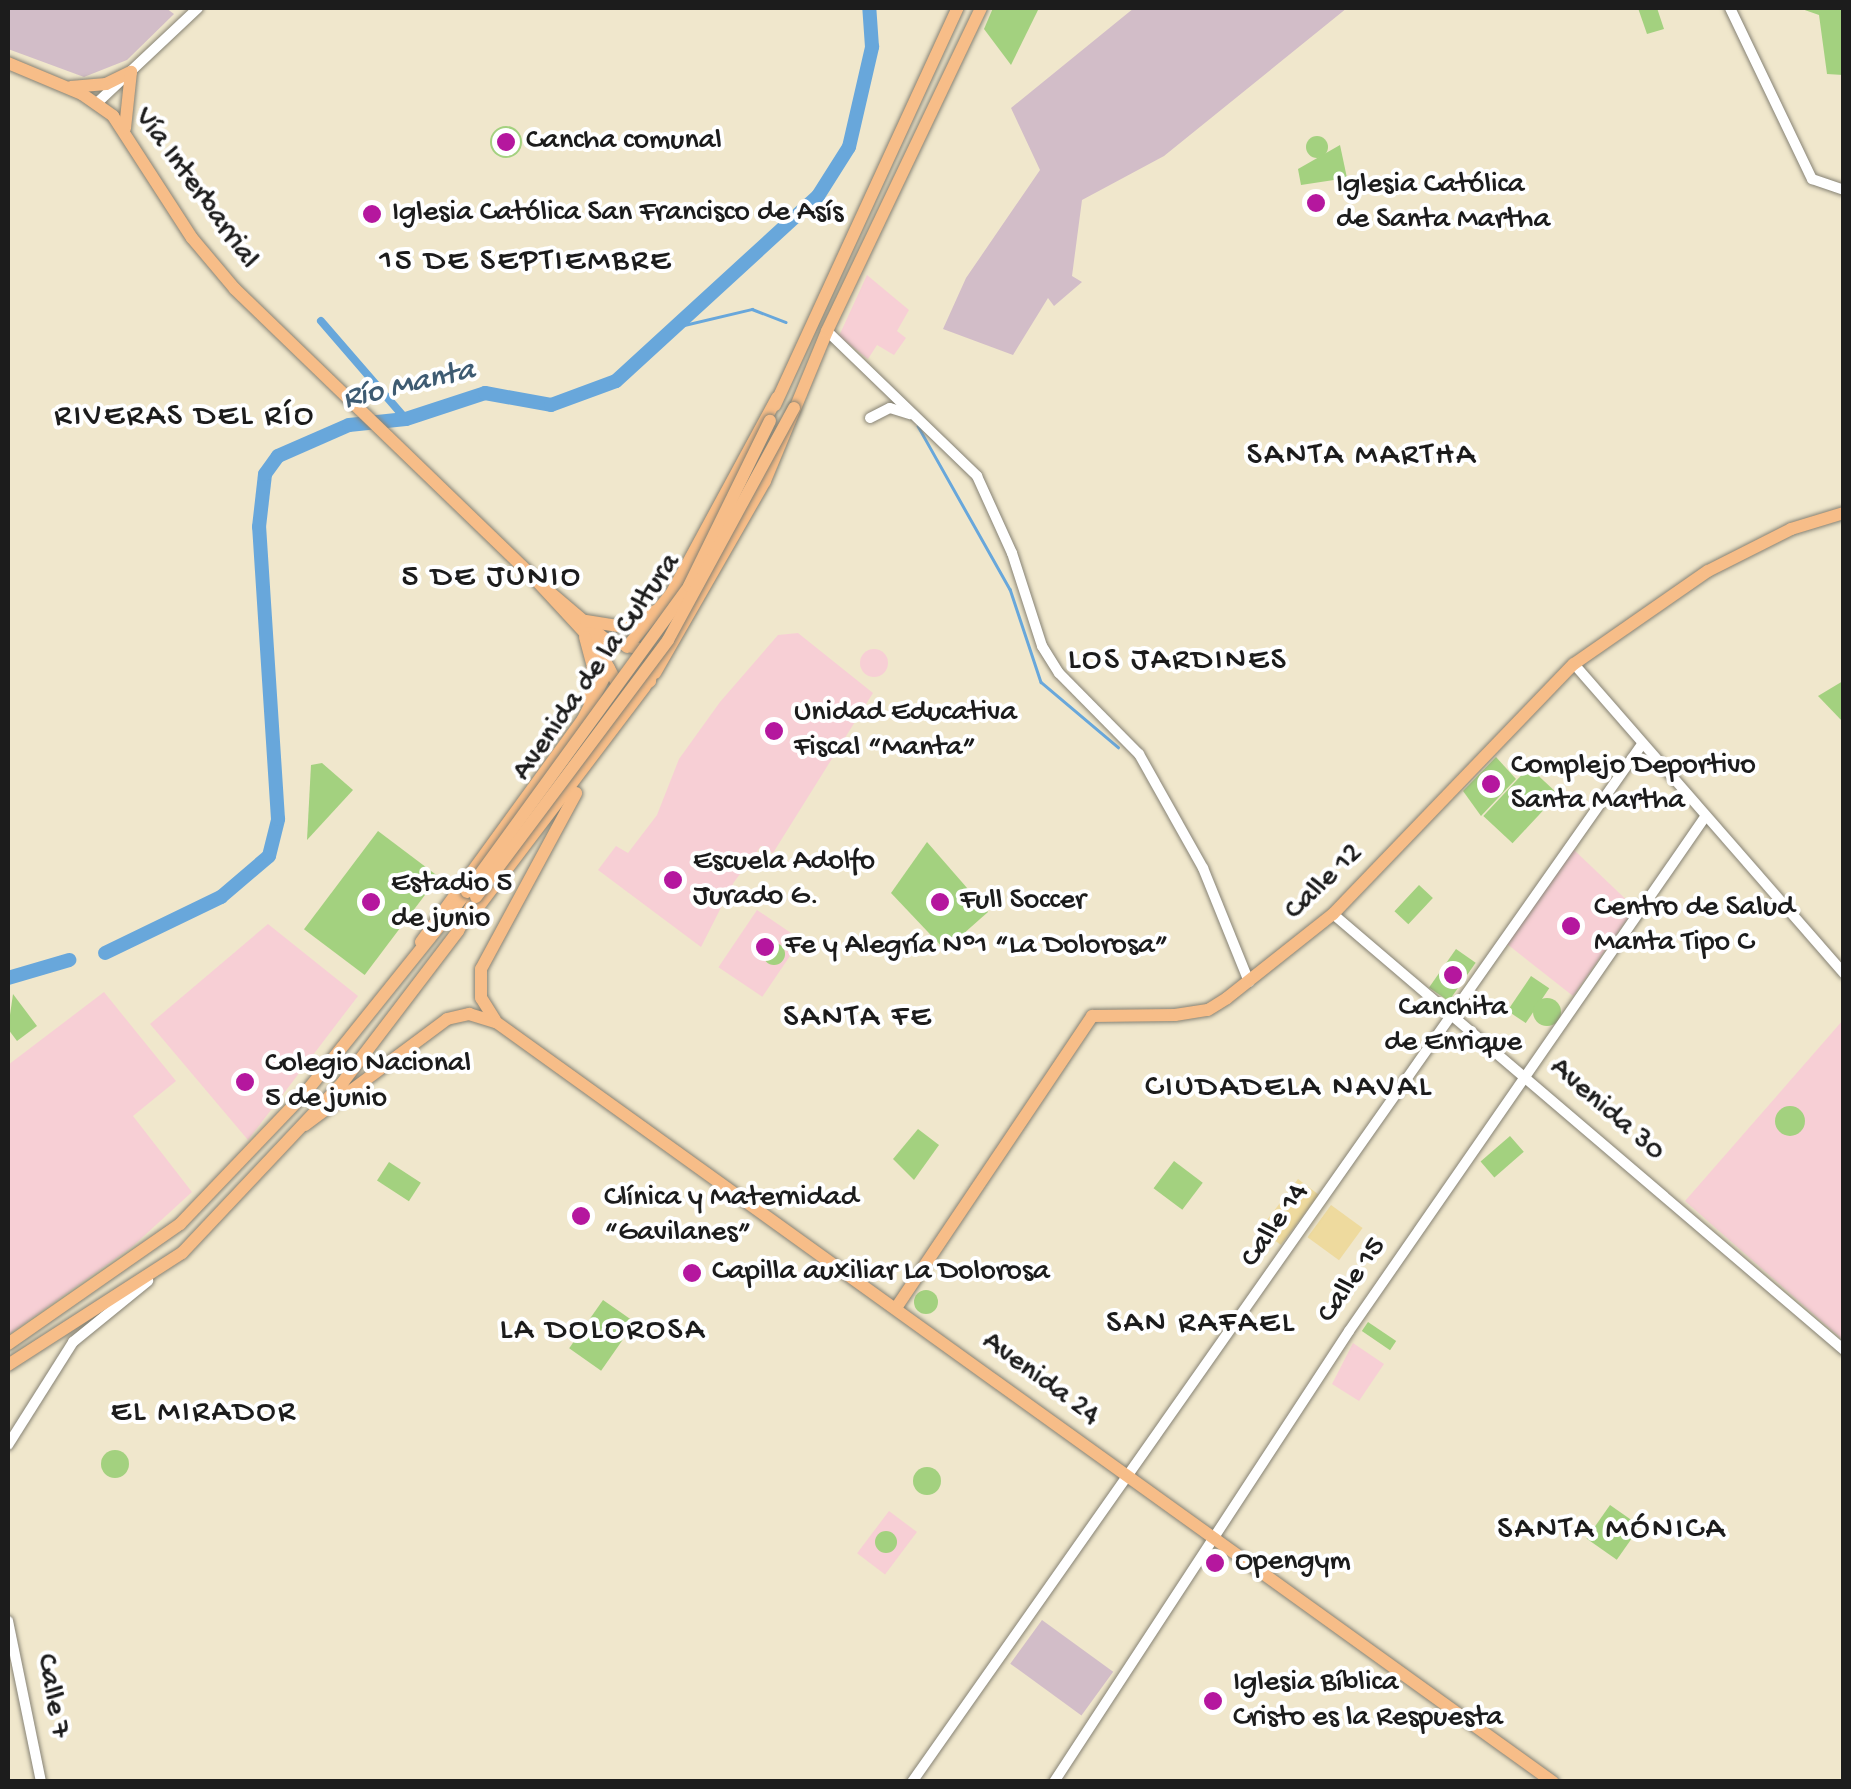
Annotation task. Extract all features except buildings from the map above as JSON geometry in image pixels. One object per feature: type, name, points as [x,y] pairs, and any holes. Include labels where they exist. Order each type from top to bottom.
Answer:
[{"type":"main road","name":"Avenida de la Cultura","points":[[8,1344],[158,1244],[250,1152],[314,1082],[422,942],[583,719],[610,666],[671,594],[777,398],[958,8]]},
{"type":"main road","name":"Avenida de la Cultura","points":[[8,1365],[169,1263],[305,1124],[590,768],[648,684],[747,518],[828,331],[981,8]]},
{"type":"main road","name":"Vía Interbarrial","points":[[8,63],[98,102],[126,132],[208,259],[584,626],[610,666]]},
{"type":"main road","points":[[66,86],[106,84],[131,72]]},
{"type":"main road","points":[[126,132],[131,72]]},
{"type":"main road","name":"Avenida de la Cultura","points":[[458,931],[471,894],[689,586],[777,398]]},
{"type":"main road","name":"Avenida de la Cultura","points":[[422,942],[471,894],[668,640],[794,408]]},
{"type":"main road","name":"Calle 12","points":[[896,1308],[1092,1016],[1114,1020],[1208,1010],[1333,914],[1574,664],[1708,570],[1791,529],[1844,513]]},
{"type":"main road","points":[[583,719],[594,666],[584,626],[631,626],[671,594]]},
{"type":"main road","name":"Vía Interbarrial","points":[[584,626],[626,647]]},
{"type":"main road","points":[[610,666],[618,686],[648,684],[650,656],[626,647]]},
{"type":"main road","points":[[496,1022],[481,998],[482,969],[590,768]]},
{"type":"main road","points":[[305,1124],[447,1018],[469,1014],[496,1022]]},
{"type":"main road","name":"Avenida 24","points":[[496,1022],[1553,1782]]},
{"type":"main road","points":[[80,1298],[77,1310],[88,1314]]},
{"type":"street","points":[[98,102],[198,8]]},
{"type":"street","points":[[1730,8],[1812,179],[1844,190]]},
{"type":"street","points":[[828,331],[967,463],[986,491],[1042,646],[1059,673],[1139,754],[1203,868],[1249,982]]},
{"type":"street","points":[[870,418],[898,408],[923,422]]},
{"type":"street","points":[[1574,664],[1844,974]]},
{"type":"street","name":"Calle 14","points":[[912,1782],[1131,1476],[1449,1014],[1642,744]]},
{"type":"street","name":"Calle 15","points":[[1054,1782],[1213,1534],[1705,817]]},
{"type":"street","name":"Avenida 30","points":[[1333,914],[1844,1350]]},
{"type":"street","points":[[8,1445],[73,1342],[169,1263]]},
{"type":"street","name":"Calle 7","points":[[8,1622],[40,1782]]},
{"type":"shaded area","points":[[8,8],[166,8],[174,14],[127,60],[84,77],[8,49]]},
{"type":"shaded area","points":[[1134,8],[1347,8],[1164,156],[1082,200],[1072,276],[1082,282],[1054,306],[1048,298],[1013,355],[943,329],[966,278],[1040,170],[1011,108]]},
{"type":"shaded area","points":[[867,275],[909,310],[897,331],[906,338],[894,355],[877,345],[868,359],[839,336]]},
{"type":"shaded area","name":"Unidad Educativa Fiscal “Manta”","points":[[798,633],[873,693],[773,853],[761,846],[734,882],[701,947],[598,870],[616,846],[628,853],[657,815],[679,759],[720,702],[778,635]]},
{"type":"shaded area","points":[[874,649],[884,653],[888,663],[884,673],[874,677],[864,673],[860,663],[864,653]]},
{"type":"shaded area","name":"Centro de Salud Manta Tipo C","points":[[1572,848],[1635,908],[1573,996],[1507,944]]},
{"type":"shaded area","name":"Fe y Alegría Nº1 “La Dolorosa”","points":[[757,910],[801,940],[762,997],[718,967]]},
{"type":"shaded area","name":"Colegio Nacional 5 de junio","points":[[268,924],[358,996],[248,1140],[150,1024]]},
{"type":"shaded area","points":[[104,992],[176,1081],[133,1116],[192,1192],[133,1246],[8,1335],[8,1065]]},
{"type":"shaded area","points":[[1843,1020],[1843,1340],[1685,1201]]},
{"type":"shaded area","points":[[1353,1343],[1384,1364],[1359,1401],[1332,1384]]},
{"type":"shaded area","points":[[889,1511],[917,1532],[885,1574],[857,1553]]},
{"type":"shaded area","points":[[1042,1620],[1113,1672],[1081,1715],[1010,1664]]},
{"type":"green space","points":[[993,8],[1039,8],[1011,65],[984,29]]},
{"type":"green space","points":[[1638,8],[1657,8],[1664,29],[1647,34]]},
{"type":"green space","points":[[1799,8],[1843,8],[1843,75],[1827,74],[1819,15]]},
{"type":"green space","name":"Cancha comunal","points":[[506,126],[517,131],[522,142],[517,153],[506,158],[495,153],[490,142],[495,131]]},
{"type":"green space","points":[[1317,136],[1325,139],[1325,155],[1317,158],[1309,155],[1306,147],[1309,139]]},
{"type":"green space","points":[[1340,145],[1347,178],[1301,185],[1298,169]]},
{"type":"green space","points":[[1843,681],[1843,722],[1818,696]]},
{"type":"green space","name":"Complejo Deportivo Santa Martha","points":[[1496,757],[1516,779],[1481,816],[1463,791]]},
{"type":"green space","points":[[322,763],[353,790],[307,840],[311,765]]},
{"type":"green space","points":[[1529,767],[1558,794],[1513,843],[1483,816]]},
{"type":"green space","name":"Estadio 5 de junio","points":[[378,831],[439,877],[365,975],[304,929]]},
{"type":"green space","name":"Full Soccer","points":[[927,842],[988,912],[945,950],[891,893]]},
{"type":"green space","points":[[1419,885],[1433,898],[1408,924],[1394,911]]},
{"type":"green space","points":[[774,943],[782,946],[782,962],[774,965],[766,962],[763,954],[766,946]]},
{"type":"green space","name":"Canchita de Enrique","points":[[1456,949],[1476,963],[1449,1001],[1429,988]]},
{"type":"green space","points":[[1531,976],[1549,988],[1526,1023],[1508,1011]]},
{"type":"green space","points":[[13,994],[37,1026],[17,1041],[8,1029]]},
{"type":"green space","points":[[1547,998],[1557,1002],[1561,1012],[1557,1022],[1547,1026],[1537,1022],[1533,1012],[1537,1002]]},
{"type":"green space","points":[[1790,1106],[1801,1110],[1805,1121],[1801,1132],[1790,1136],[1779,1132],[1775,1121],[1779,1110]]},
{"type":"green space","points":[[918,1129],[939,1145],[914,1180],[893,1159]]},
{"type":"green space","points":[[1510,1136],[1524,1152],[1494,1177],[1481,1162]]},
{"type":"green space","points":[[1174,1161],[1203,1183],[1182,1210],[1154,1188]]},
{"type":"green space","points":[[389,1162],[421,1183],[409,1201],[377,1180]]},
{"type":"green space","points":[[926,1290],[938,1302],[926,1314],[914,1302]]},
{"type":"green space","points":[[603,1300],[635,1322],[601,1371],[569,1348]]},
{"type":"green space","points":[[1368,1322],[1396,1341],[1390,1350],[1362,1331]]},
{"type":"green space","points":[[115,1450],[125,1454],[129,1464],[125,1474],[115,1478],[105,1474],[101,1464],[105,1454]]},
{"type":"green space","points":[[927,1467],[937,1471],[941,1481],[937,1491],[927,1495],[917,1491],[913,1481],[917,1471]]},
{"type":"green space","points":[[1610,1505],[1640,1526],[1617,1560],[1586,1539]]},
{"type":"green space","points":[[886,1531],[894,1534],[894,1550],[886,1553],[878,1550],[875,1542],[878,1534]]},
{"type":"sand","points":[[1298,1179],[1319,1195],[1281,1245],[1260,1229]]},
{"type":"sand","points":[[1331,1205],[1363,1228],[1339,1260],[1307,1237]]},
{"type":"waterway","name":"Río Manta","points":[[105,953],[221,897],[269,856],[278,819],[259,527],[265,474],[278,456],[349,425],[406,419],[485,393],[551,405],[616,381],[818,196],[849,147],[872,47],[869,8]]},
{"type":"waterway","points":[[680,326],[752,309],[786,322]]},
{"type":"waterway","points":[[321,321],[406,419]]},
{"type":"waterway","points":[[918,426],[1010,589],[1041,682],[1118,747]]},
{"type":"waterway","name":"Río Manta","points":[[8,978],[69,960]]},
{"type":"place","name":"Cancha comunal","points":[[506,142]]},
{"type":"place","name":"Iglesia Católica de Santa Martha","points":[[1316,203]]},
{"type":"place","name":"Iglesia Católica San Francisco de Asís","points":[[372,214]]},
{"type":"place","name":"Unidad Educativa Fiscal “Manta”","points":[[774,731]]},
{"type":"place","name":"Complejo Deportivo Santa Martha","points":[[1491,784]]},
{"type":"place","name":"Escuela Adolfo Jurado G.","points":[[673,880]]},
{"type":"place","name":"Estadio 5 de junio","points":[[371,902]]},
{"type":"place","name":"Full Soccer","points":[[940,902]]},
{"type":"place","name":"Centro de Salud Manta Tipo C","points":[[1571,926]]},
{"type":"place","name":"Fe y Alegría Nº1 “La Dolorosa”","points":[[765,947]]},
{"type":"place","name":"Canchita de Enrique","points":[[1453,975]]},
{"type":"place","name":"Colegio Nacional 5 de junio","points":[[245,1082]]},
{"type":"place","name":"Clínica y Maternidad “Gavilanes”","points":[[581,1216]]},
{"type":"place","name":"Capilla auxiliar La Dolorosa","points":[[692,1273]]},
{"type":"place","name":"Opengym","points":[[1215,1563]]},
{"type":"place","name":"Iglesia Bíblica Cristo es la Respuesta","points":[[1213,1701]]},
{"type":"district","name":"15 DE SEPTIEMBRE","points":[[526,262]]},
{"type":"district","name":"RIVERAS DEL RÍO","points":[[185,417]]},
{"type":"district","name":"SANTA MARTHA","points":[[1362,456]]},
{"type":"district","name":"5 DE JUNIO","points":[[492,578]]},
{"type":"district","name":"LOS JARDINES","points":[[1178,661]]},
{"type":"district","name":"SANTA FE","points":[[858,1018]]},
{"type":"district","name":"CIUDADELA NAVAL","points":[[1289,1088]]},
{"type":"district","name":"SAN RAFAEL","points":[[1201,1324]]},
{"type":"district","name":"LA DOLOROSA","points":[[603,1331]]},
{"type":"district","name":"EL MIRADOR","points":[[204,1413]]},
{"type":"district","name":"SANTA MÓNICA","points":[[1612,1530]]}]
